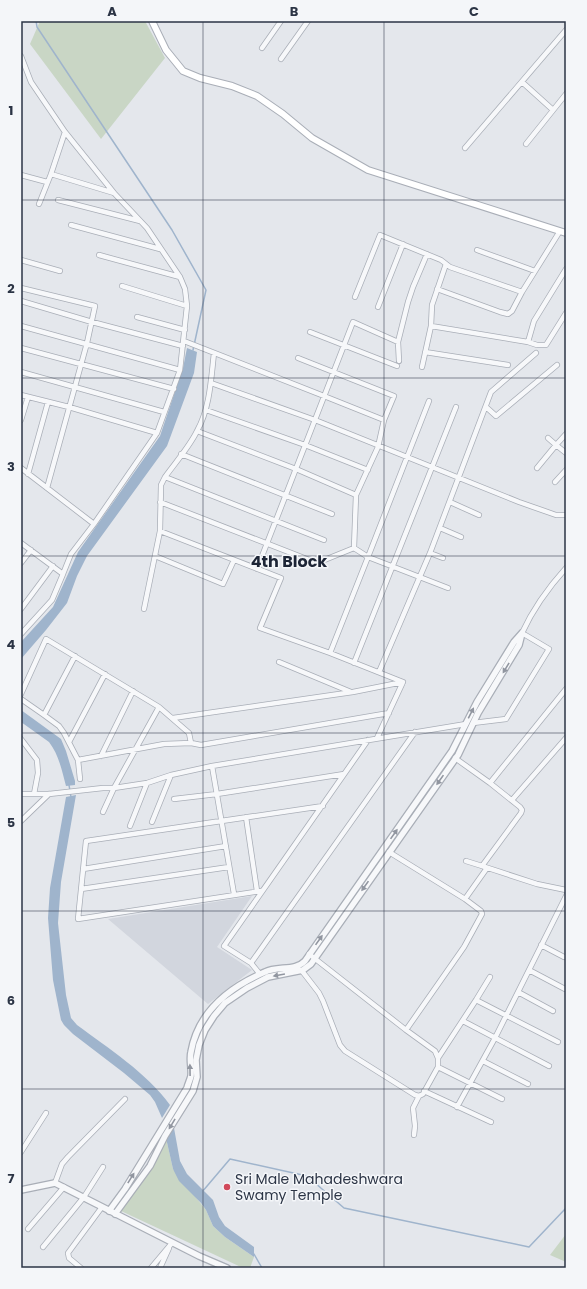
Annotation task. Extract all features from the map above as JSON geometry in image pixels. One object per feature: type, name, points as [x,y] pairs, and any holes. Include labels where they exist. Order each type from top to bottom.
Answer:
[{"type":"main road","points":[[152,21],[166,50],[183,71],[200,78],[232,86],[257,96],[283,114],[312,138],[368,170],[563,232]]},
{"type":"street","points":[[262,48],[281,21]]},
{"type":"street","points":[[281,59],[308,21]]},
{"type":"street","points":[[465,148],[566,30]]},
{"type":"street","points":[[21,56],[31,82],[65,132],[114,193],[140,221],[180,277],[185,289],[187,306],[180,370],[157,433],[94,524],[71,554],[52,600],[21,634]]},
{"type":"street","points":[[522,82],[554,110]]},
{"type":"street","points":[[526,144],[566,94]]},
{"type":"street","points":[[39,204],[65,132]]},
{"type":"street","points":[[51,174],[114,193]]},
{"type":"street","points":[[21,175],[47,182]]},
{"type":"street","points":[[58,200],[140,221]]},
{"type":"street","points":[[71,225],[160,249]]},
{"type":"street","points":[[437,289],[508,314],[512,311],[535,271],[563,232]]},
{"type":"street","points":[[355,297],[379,235],[383,235],[427,254],[450,267],[522,292]]},
{"type":"street","points":[[378,307],[403,244]]},
{"type":"street","points":[[477,250],[535,271]]},
{"type":"street","points":[[310,332],[344,346],[398,364],[398,342],[412,287],[427,254]]},
{"type":"street","points":[[99,255],[180,277]]},
{"type":"street","points":[[21,260],[60,271]]},
{"type":"street","points":[[422,367],[431,326],[432,305],[446,264]]},
{"type":"street","points":[[528,342],[534,321],[566,269]]},
{"type":"street","points":[[122,286],[187,306]]},
{"type":"street","points":[[21,288],[95,306],[87,343],[46,488]]},
{"type":"street","points":[[21,302],[92,322],[205,350],[384,420]]},
{"type":"street","points":[[431,326],[528,342],[537,345],[546,345],[566,313]]},
{"type":"street","points":[[137,317],[185,330]]},
{"type":"street","points":[[257,569],[353,322],[398,342]]},
{"type":"street","points":[[21,326],[87,343],[180,370]]},
{"type":"street","points":[[21,348],[174,389]]},
{"type":"street","points":[[425,352],[508,365]]},
{"type":"street","points":[[144,609],[160,531],[161,485],[197,431],[206,410],[214,353]]},
{"type":"street","points":[[379,672],[440,528],[491,392],[536,353]]},
{"type":"street","points":[[298,358],[394,396],[384,420],[378,447],[356,495],[354,548]]},
{"type":"street","points":[[486,407],[496,416],[557,364]]},
{"type":"street","points":[[21,372],[164,412]]},
{"type":"street","points":[[211,382],[315,420],[378,447],[556,515],[566,515]]},
{"type":"street","points":[[21,395],[69,407],[157,433]]},
{"type":"street","points":[[21,420],[28,397]]},
{"type":"street","points":[[330,653],[429,401]]},
{"type":"street","points":[[28,474],[48,402]]},
{"type":"street","points":[[354,663],[456,407]]},
{"type":"street","points":[[206,410],[305,445],[368,470]]},
{"type":"street","points":[[197,431],[296,469],[356,495]]},
{"type":"street","points":[[536,468],[566,434]]},
{"type":"street","points":[[548,438],[566,453]]},
{"type":"street","points":[[181,454],[332,514]]},
{"type":"street","points":[[21,468],[94,524]]},
{"type":"street","points":[[555,482],[566,470]]},
{"type":"street","points":[[165,477],[324,540]]},
{"type":"street","points":[[160,502],[317,563],[354,548]]},
{"type":"street","points":[[450,502],[479,515]]},
{"type":"street","points":[[440,528],[461,537]]},
{"type":"street","points":[[160,531],[281,578],[260,628],[330,653],[403,682]]},
{"type":"street","points":[[21,543],[63,574]]},
{"type":"street","points":[[354,548],[368,556],[448,588]]},
{"type":"street","points":[[21,563],[30,550]]},
{"type":"street","points":[[430,553],[443,558]]},
{"type":"street","points":[[155,556],[223,584],[234,560]]},
{"type":"street","points":[[21,609],[52,566]]},
{"type":"street","points":[[112,1212],[150,1166],[165,1136],[193,1091],[197,1077],[197,1054],[209,1023],[219,1010],[239,992],[268,977],[302,971],[308,967],[455,758],[473,723],[519,645],[522,633],[531,614],[553,582],[566,568]]},
{"type":"street","points":[[473,723],[506,719],[549,649],[522,633]]},
{"type":"street","points":[[112,1212],[187,1088],[191,1076],[191,1052],[196,1035],[214,1005],[228,992],[266,971],[301,964],[452,751],[477,702],[510,648],[522,633]]},
{"type":"street","points":[[21,694],[46,639],[159,707],[189,734],[191,742]]},
{"type":"street","points":[[44,715],[75,656]]},
{"type":"street","points":[[279,662],[352,692]]},
{"type":"street","points":[[70,742],[105,674]]},
{"type":"street","points":[[173,718],[352,692],[403,682]]},
{"type":"street","points":[[377,738],[403,682]]},
{"type":"street","points":[[490,783],[566,689]]},
{"type":"street","points":[[101,756],[133,691]]},
{"type":"street","points":[[21,699],[58,726],[64,733],[78,760],[80,779]]},
{"type":"street","points":[[103,812],[114,788],[159,707]]},
{"type":"street","points":[[78,760],[164,744],[191,742],[201,745],[389,713]]},
{"type":"street","points":[[21,794],[49,794],[114,788],[147,783],[212,766],[466,724]]},
{"type":"street","points":[[251,963],[415,732]]},
{"type":"street","points":[[512,800],[566,738]]},
{"type":"street","points":[[21,739],[37,760],[38,773],[34,794]]},
{"type":"street","points":[[259,973],[251,963],[224,946],[259,891],[322,806],[368,740]]},
{"type":"street","points":[[455,758],[512,800],[522,810],[465,899]]},
{"type":"street","points":[[212,766],[234,894]]},
{"type":"street","points":[[174,799],[344,774]]},
{"type":"street","points":[[152,822],[171,776]]},
{"type":"street","points":[[130,826],[147,783]]},
{"type":"street","points":[[21,821],[49,794]]},
{"type":"street","points":[[259,891],[78,919],[86,841],[322,806]]},
{"type":"street","points":[[246,817],[259,891]]},
{"type":"street","points":[[83,868],[226,846]]},
{"type":"street","points":[[389,852],[465,899],[481,911],[482,917],[464,947],[406,1030]]},
{"type":"street","points":[[466,861],[537,884],[566,890]]},
{"type":"street","points":[[81,889],[229,867]]},
{"type":"street","points":[[457,1107],[495,1038],[566,896]]},
{"type":"street","points":[[541,945],[564,957]]},
{"type":"street","points":[[309,954],[435,1051],[438,1058],[438,1067],[413,1108],[415,1126],[414,1135]]},
{"type":"street","points":[[529,970],[566,989]]},
{"type":"street","points":[[302,971],[319,993],[340,1045],[345,1051],[415,1095],[419,1096]]},
{"type":"street","points":[[438,1058],[463,1021],[490,976]]},
{"type":"street","points":[[518,992],[553,1011]]},
{"type":"street","points":[[476,1000],[558,1042]]},
{"type":"street","points":[[463,1021],[549,1066]]},
{"type":"street","points":[[483,1060],[528,1084]]},
{"type":"street","points":[[438,1067],[502,1099]]},
{"type":"street","points":[[424,1091],[491,1122]]},
{"type":"street","points":[[55,1182],[62,1164],[68,1156],[125,1099]]},
{"type":"street","points":[[21,1152],[46,1113]]},
{"type":"street","points":[[43,1247],[84,1197],[103,1167]]},
{"type":"street","points":[[21,1190],[55,1182],[172,1243],[227,1268]]},
{"type":"street","points":[[28,1228],[64,1187]]},
{"type":"street","points":[[81,1268],[69,1258],[68,1253],[102,1207]]},
{"type":"street","points":[[151,1268],[172,1243]]},
{"type":"street","points":[[160,1268],[172,1243]]},
{"type":"shaded area","points":[[252,896],[217,947],[252,970],[208,1004],[108,919]]},
{"type":"green space","points":[[40,21],[145,21],[165,58],[101,139],[30,44]]},
{"type":"green space","points":[[166,1138],[173,1169],[206,1210],[213,1226],[225,1237],[254,1257],[250,1268],[243,1268],[121,1211],[144,1177]]},
{"type":"green space","points":[[566,1234],[566,1262],[550,1255]]},
{"type":"water","points":[[187,348],[197,352],[194,373],[167,446],[87,556],[77,576],[67,603],[21,659],[21,642],[53,607],[78,552],[160,436],[183,368]]},
{"type":"water","points":[[21,710],[61,739],[66,751],[75,785],[66,786],[60,763],[55,752],[49,742],[21,722]]},
{"type":"water","points":[[76,795],[61,882],[58,923],[66,995],[71,1018],[77,1025],[139,1072],[161,1093],[170,1105],[162,1118],[150,1095],[73,1034],[61,1020],[53,980],[48,918],[50,888],[66,797]]},
{"type":"water","points":[[174,1128],[180,1161],[187,1174],[213,1200],[219,1217],[225,1226],[254,1247],[254,1257],[225,1237],[213,1226],[201,1203],[179,1181],[173,1169],[166,1138]]},
{"type":"waterway","points":[[36,21],[37,27],[172,230],[206,290],[193,350]]},
{"type":"waterway","points":[[69,785],[71,797]]},
{"type":"waterway","points":[[202,1192],[230,1159],[307,1176],[344,1208],[529,1247],[566,1208]]},
{"type":"waterway","points":[[254,1254],[262,1268]]},
{"type":"place","name":"Sri Male Mahadeshwara Swamy Temple","points":[[227,1187]]},
{"type":"district","name":"4th Block","points":[[289,561]]}]
